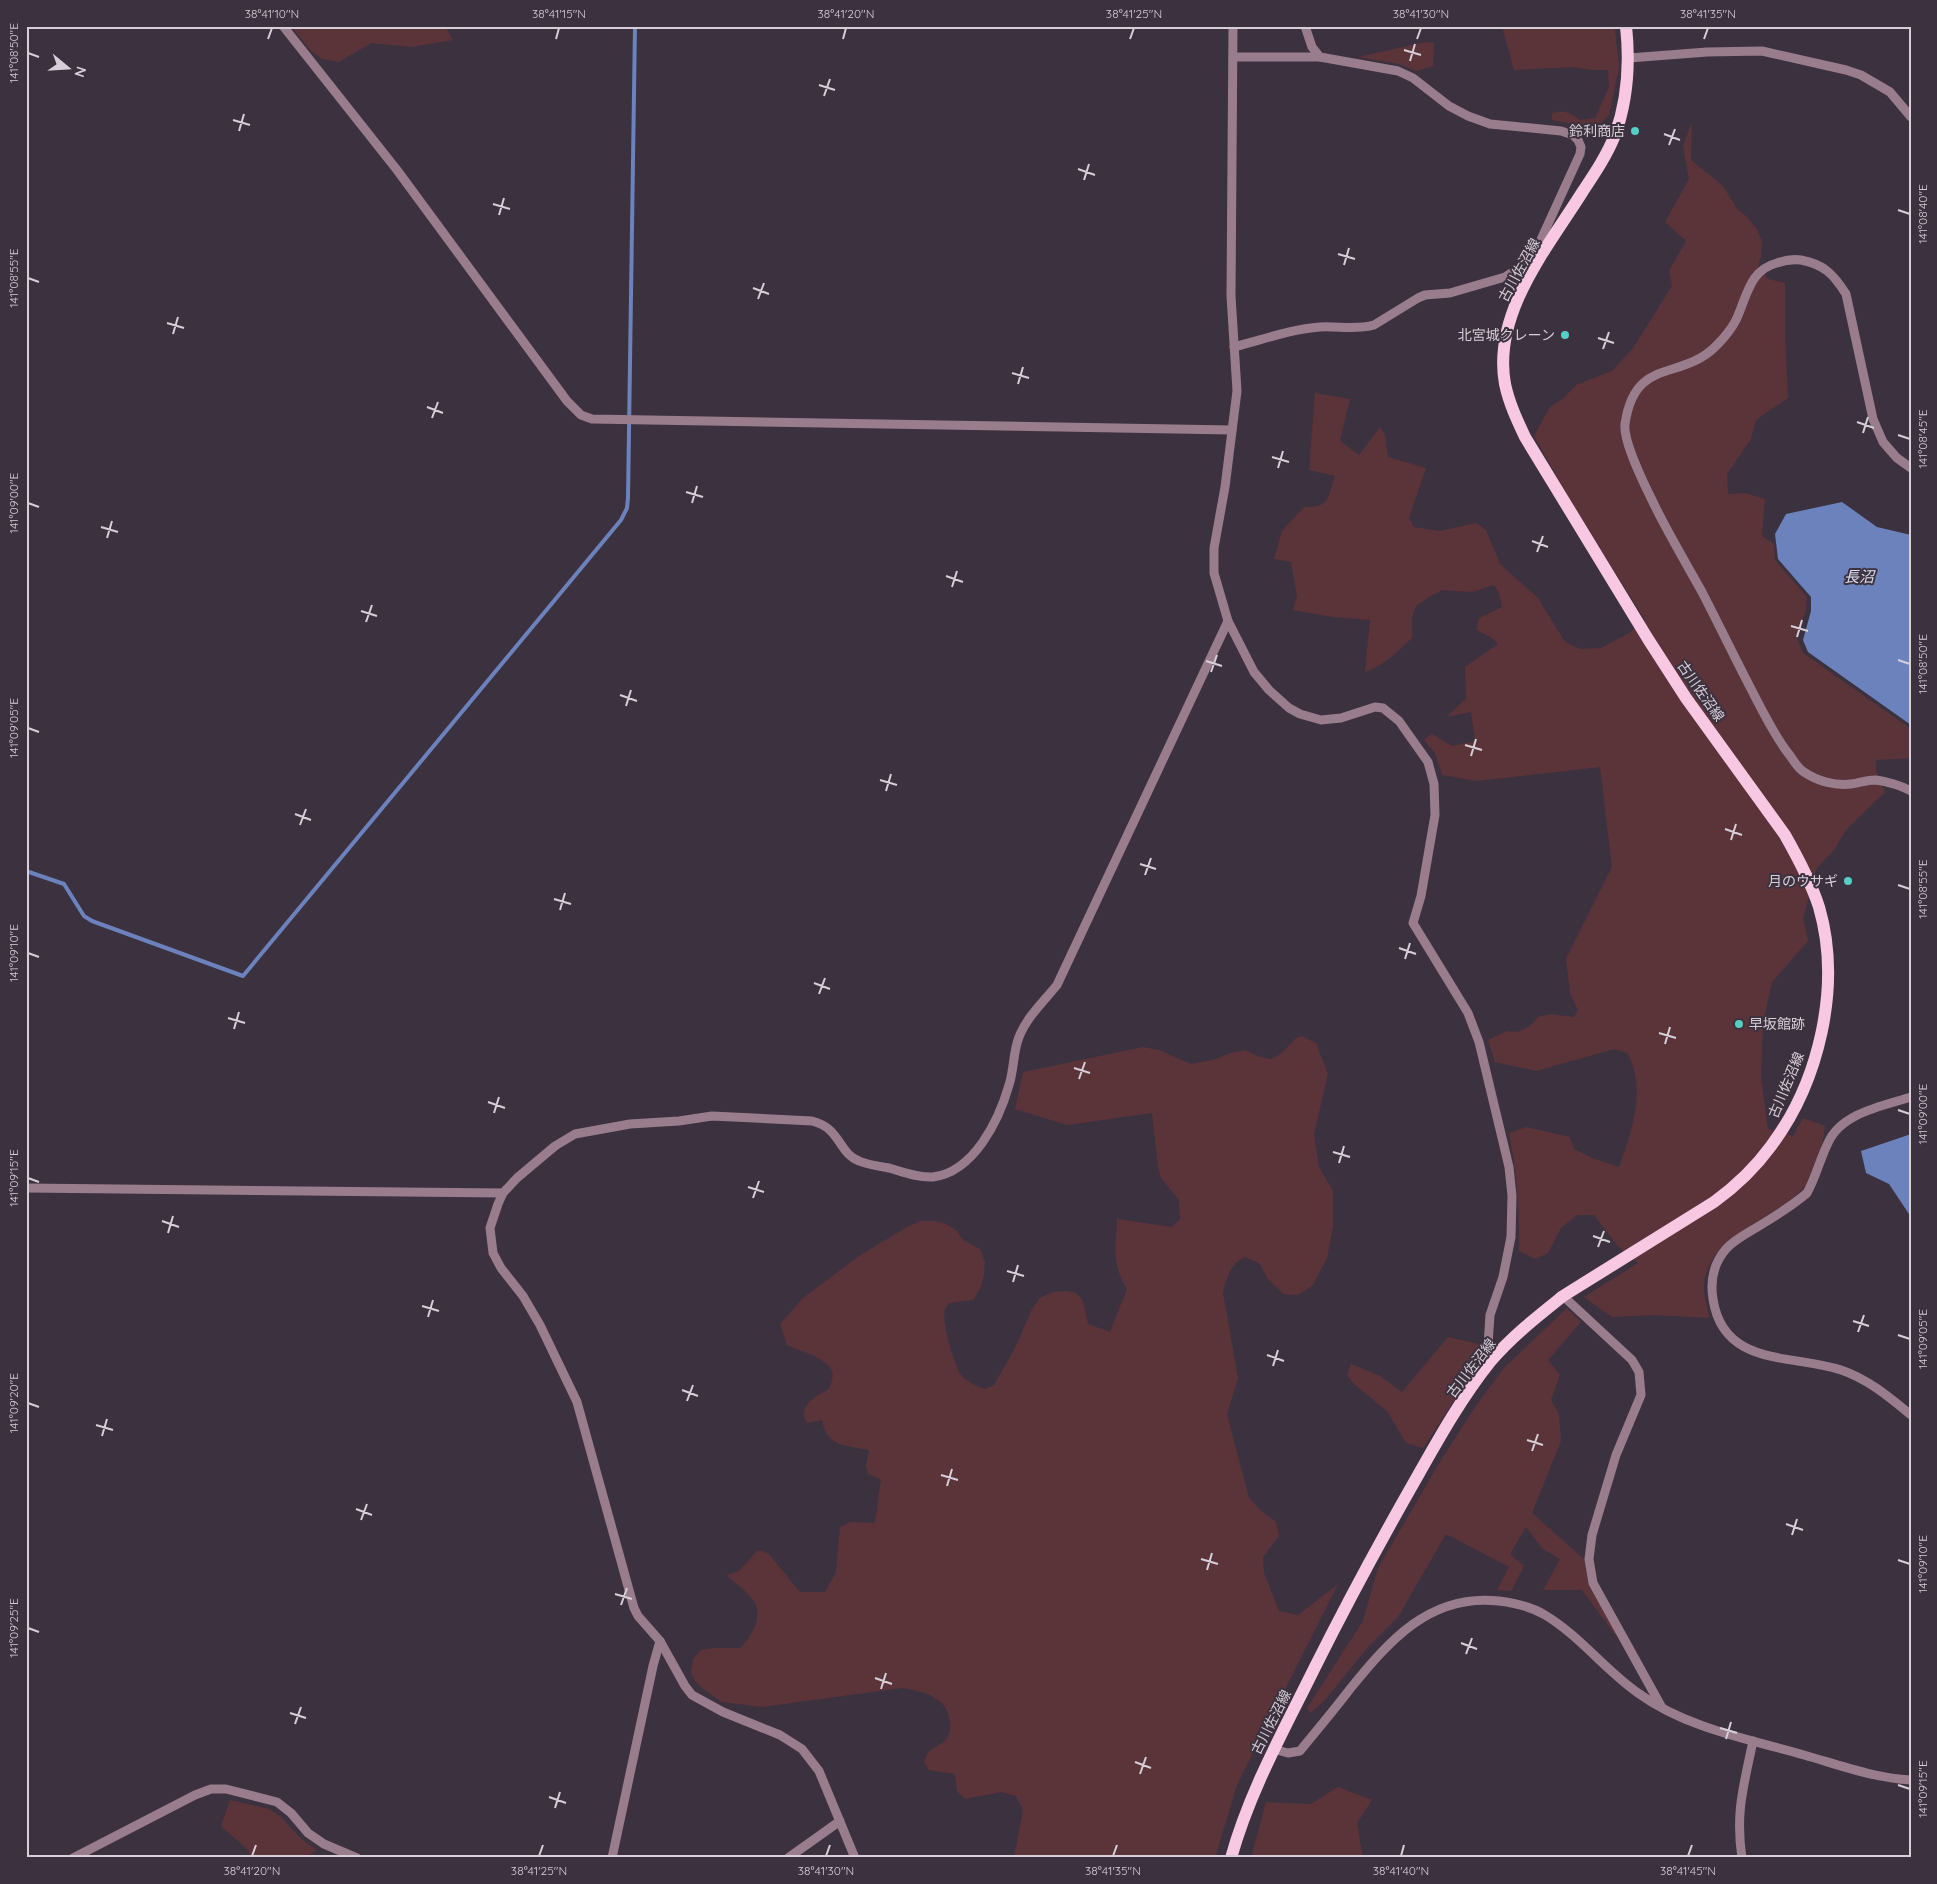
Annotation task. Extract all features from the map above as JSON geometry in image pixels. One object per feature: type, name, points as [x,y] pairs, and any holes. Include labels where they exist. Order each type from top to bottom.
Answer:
[{"type":"main road","name":"古川佐沼線","points":[[1231,1858],[1253,1792],[1370,1558],[1456,1413],[1491,1362],[1529,1324],[1564,1296],[1714,1202],[1734,1186],[1771,1147],[1795,1107],[1815,1057],[1821,1031],[1827,996],[1828,963],[1819,909],[1810,882],[1785,835],[1686,698],[1648,640],[1560,496],[1515,417],[1505,383],[1503,366],[1506,334],[1518,299],[1541,249],[1594,174],[1614,136],[1625,99],[1629,58],[1626,26]]},
{"type":"street","points":[[283,26],[397,170],[567,401],[581,415],[592,419],[628,421],[1232,430]]},
{"type":"street","points":[[1233,26],[1231,296],[1238,391],[1223,503],[1214,548],[1218,592],[1228,621],[1254,672],[1269,690],[1290,708],[1300,714],[1321,720],[1341,718],[1375,707],[1383,708],[1398,721],[1428,762],[1432,773],[1434,815],[1421,896],[1413,923],[1468,1013],[1480,1042],[1504,1148],[1512,1196],[1509,1256],[1490,1315],[1488,1345],[1491,1362]]},
{"type":"street","points":[[1305,26],[1312,47],[1320,57]]},
{"type":"street","points":[[1629,58],[1707,52],[1762,51],[1861,75],[1883,87],[1900,102],[1911,117]]},
{"type":"street","points":[[1233,57],[1320,57],[1398,71],[1413,78],[1449,106],[1468,116],[1490,124],[1573,135],[1581,147],[1580,154],[1541,249],[1525,264],[1505,277],[1450,293],[1425,295],[1374,325],[1366,327],[1307,328],[1234,348]]},
{"type":"street","points":[[1900,102],[1911,104]]},
{"type":"street","points":[[1911,468],[1897,458],[1884,442],[1873,419],[1846,294],[1834,276],[1821,267],[1807,261],[1795,259],[1763,268],[1749,285],[1734,323],[1716,346],[1705,355],[1682,366],[1659,372],[1650,377],[1636,390],[1629,404],[1625,427],[1632,453],[1651,498],[1771,728],[1801,771],[1832,783],[1848,784],[1875,780],[1911,791]]},
{"type":"street","points":[[855,1858],[818,1771],[802,1750],[780,1736],[723,1712],[692,1695],[684,1686],[660,1641],[638,1616],[634,1608],[584,1425],[566,1379],[540,1325],[523,1296],[501,1268],[492,1252],[490,1228],[503,1193],[517,1178],[548,1152],[575,1134],[630,1124],[679,1121],[712,1116],[812,1121],[824,1124],[833,1132],[849,1154],[858,1161],[923,1177],[935,1177],[960,1165],[975,1152],[989,1134],[1010,1085],[1018,1038],[1026,1023],[1057,985],[1228,621]]},
{"type":"street","points":[[1911,1097],[1865,1112],[1848,1120],[1839,1128],[1829,1140],[1814,1182],[1807,1193],[1726,1248],[1714,1269],[1712,1282],[1714,1310],[1725,1331],[1734,1340],[1752,1351],[1840,1370],[1867,1380],[1911,1415]]},
{"type":"street","points":[[26,1188],[503,1193]]},
{"type":"street","points":[[1564,1296],[1632,1360],[1640,1372],[1641,1395],[1616,1455],[1592,1535],[1589,1559],[1593,1582],[1662,1708]]},
{"type":"street","points":[[1273,1749],[1288,1753],[1300,1751],[1389,1643],[1408,1626],[1430,1612],[1468,1601],[1490,1600],[1508,1602],[1544,1614],[1562,1626],[1622,1681],[1662,1708],[1703,1726],[1864,1772],[1911,1780]]},
{"type":"street","points":[[612,1858],[660,1641]]},
{"type":"street","points":[[1742,1858],[1738,1820],[1753,1741]]},
{"type":"street","points":[[73,1858],[195,1795],[211,1789],[226,1788],[277,1802],[291,1813],[308,1833],[324,1844],[357,1858]]},
{"type":"street","points":[[788,1858],[840,1821]]},
{"type":"shaded area","points":[[291,26],[445,26],[453,40],[412,47],[371,43],[339,62],[322,59],[311,51]]},
{"type":"shaded area","points":[[1502,26],[1604,26],[1615,30],[1619,67],[1609,115],[1601,123],[1577,125],[1552,120],[1552,113],[1560,111],[1580,120],[1595,118],[1609,87],[1608,70],[1573,67],[1514,70]]},
{"type":"shaded area","points":[[1426,42],[1434,43],[1433,66],[1416,71],[1399,64],[1358,57]]},
{"type":"shaded area","points":[[1692,122],[1691,160],[1723,186],[1738,210],[1756,228],[1762,241],[1761,257],[1758,266],[1768,279],[1785,283],[1788,398],[1756,420],[1751,439],[1727,474],[1728,494],[1745,493],[1765,499],[1762,536],[1774,544],[1775,560],[1807,597],[1806,609],[1797,638],[1803,653],[1911,729],[1911,758],[1876,760],[1876,771],[1885,792],[1846,830],[1834,850],[1817,868],[1803,918],[1808,941],[1772,982],[1763,1023],[1761,1077],[1768,1129],[1793,1136],[1803,1118],[1825,1126],[1820,1154],[1813,1175],[1798,1194],[1731,1239],[1717,1253],[1708,1269],[1704,1288],[1709,1318],[1652,1315],[1612,1317],[1584,1297],[1638,1263],[1617,1245],[1594,1215],[1577,1215],[1561,1228],[1548,1253],[1535,1259],[1519,1251],[1517,1192],[1509,1133],[1526,1127],[1570,1137],[1574,1149],[1592,1158],[1619,1167],[1633,1125],[1637,1095],[1633,1066],[1627,1053],[1614,1049],[1536,1071],[1495,1062],[1488,1040],[1507,1031],[1518,1032],[1530,1026],[1538,1017],[1550,1014],[1574,1017],[1578,1010],[1570,993],[1566,959],[1612,867],[1600,767],[1477,781],[1442,775],[1435,753],[1424,740],[1432,734],[1452,746],[1475,741],[1471,712],[1446,717],[1466,699],[1465,667],[1498,644],[1476,629],[1479,618],[1502,607],[1499,593],[1494,585],[1472,592],[1442,590],[1429,597],[1416,606],[1412,617],[1412,638],[1385,662],[1365,672],[1370,620],[1333,617],[1293,610],[1297,596],[1291,562],[1274,559],[1282,531],[1304,507],[1319,506],[1327,500],[1335,476],[1309,470],[1315,393],[1350,399],[1340,441],[1359,455],[1380,427],[1385,435],[1388,457],[1426,468],[1409,518],[1414,527],[1440,531],[1476,523],[1486,530],[1500,564],[1538,598],[1565,642],[1580,649],[1601,648],[1629,633],[1645,620],[1571,502],[1534,436],[1550,407],[1564,398],[1576,385],[1612,371],[1633,348],[1672,286],[1669,271],[1686,241],[1665,222],[1689,179],[1683,146]]},
{"type":"shaded area","points":[[1301,1036],[1316,1043],[1328,1074],[1314,1134],[1319,1167],[1333,1191],[1333,1227],[1327,1258],[1313,1285],[1298,1295],[1283,1294],[1268,1279],[1259,1263],[1245,1257],[1233,1267],[1223,1293],[1238,1378],[1227,1414],[1249,1498],[1261,1511],[1276,1522],[1279,1536],[1263,1557],[1264,1573],[1279,1611],[1298,1615],[1338,1584],[1237,1785],[1215,1858],[1014,1858],[1023,1810],[1016,1796],[1001,1792],[965,1799],[957,1791],[955,1774],[929,1770],[924,1762],[926,1756],[947,1738],[950,1733],[950,1726],[948,1714],[940,1701],[918,1691],[902,1688],[762,1707],[722,1702],[703,1689],[695,1681],[691,1673],[693,1659],[701,1650],[740,1648],[756,1624],[757,1609],[755,1603],[727,1575],[739,1571],[758,1550],[768,1553],[800,1592],[825,1592],[836,1572],[840,1527],[851,1522],[875,1523],[881,1479],[868,1474],[866,1465],[869,1450],[838,1443],[828,1435],[822,1420],[807,1423],[804,1417],[804,1412],[809,1402],[828,1390],[833,1376],[829,1366],[819,1358],[787,1345],[780,1324],[803,1298],[859,1256],[907,1227],[921,1221],[935,1221],[946,1224],[956,1230],[963,1240],[980,1249],[985,1262],[980,1289],[973,1300],[949,1303],[944,1315],[946,1333],[958,1370],[969,1382],[985,1389],[994,1385],[1015,1348],[1032,1309],[1040,1298],[1053,1292],[1067,1291],[1076,1293],[1083,1301],[1088,1324],[1110,1332],[1127,1289],[1117,1263],[1117,1219],[1172,1227],[1180,1219],[1179,1200],[1161,1178],[1158,1167],[1152,1113],[1067,1125],[1015,1109],[1023,1072],[1143,1047],[1159,1050],[1191,1064],[1213,1060],[1245,1050],[1260,1057],[1271,1059],[1281,1054],[1295,1039]]},
{"type":"shaded area","points":[[1567,1308],[1581,1322],[1548,1360],[1560,1375],[1551,1400],[1559,1414],[1561,1441],[1532,1513],[1585,1560],[1617,1635],[1582,1590],[1543,1590],[1560,1559],[1543,1549],[1526,1527],[1510,1554],[1524,1566],[1511,1591],[1497,1590],[1509,1567],[1446,1534],[1398,1617],[1369,1646],[1325,1700],[1311,1713],[1307,1708],[1363,1621],[1378,1568],[1441,1460],[1477,1404],[1504,1368]]},
{"type":"shaded area","points":[[1448,1337],[1479,1344],[1481,1360],[1423,1448],[1406,1443],[1387,1411],[1354,1384],[1347,1375],[1351,1364],[1380,1376],[1402,1392]]},
{"type":"shaded area","points":[[1338,1787],[1372,1800],[1357,1823],[1363,1858],[1251,1858],[1266,1802],[1311,1804]]},
{"type":"shaded area","points":[[230,1800],[269,1809],[281,1817],[301,1839],[317,1850],[305,1858],[252,1858],[248,1850],[221,1826]]},
{"type":"water","name":"長沼","points":[[1842,502],[1877,527],[1911,535],[1911,725],[1808,652],[1803,640],[1811,611],[1811,597],[1778,559],[1775,534],[1786,514]]},
{"type":"water","points":[[1911,1134],[1911,1217],[1889,1184],[1866,1173],[1861,1151]]},
{"type":"waterway","points":[[26,871],[64,884],[84,916],[92,921],[243,976],[621,520],[627,508],[628,498],[635,26]]},
{"type":"place","name":"鈴利商店","points":[[1635,131]]},
{"type":"place","name":"北宮城クレーン","points":[[1565,335]]},
{"type":"place","name":"月のウサギ","points":[[1848,881]]},
{"type":"place","name":"早坂館跡","points":[[1739,1024]]}]
